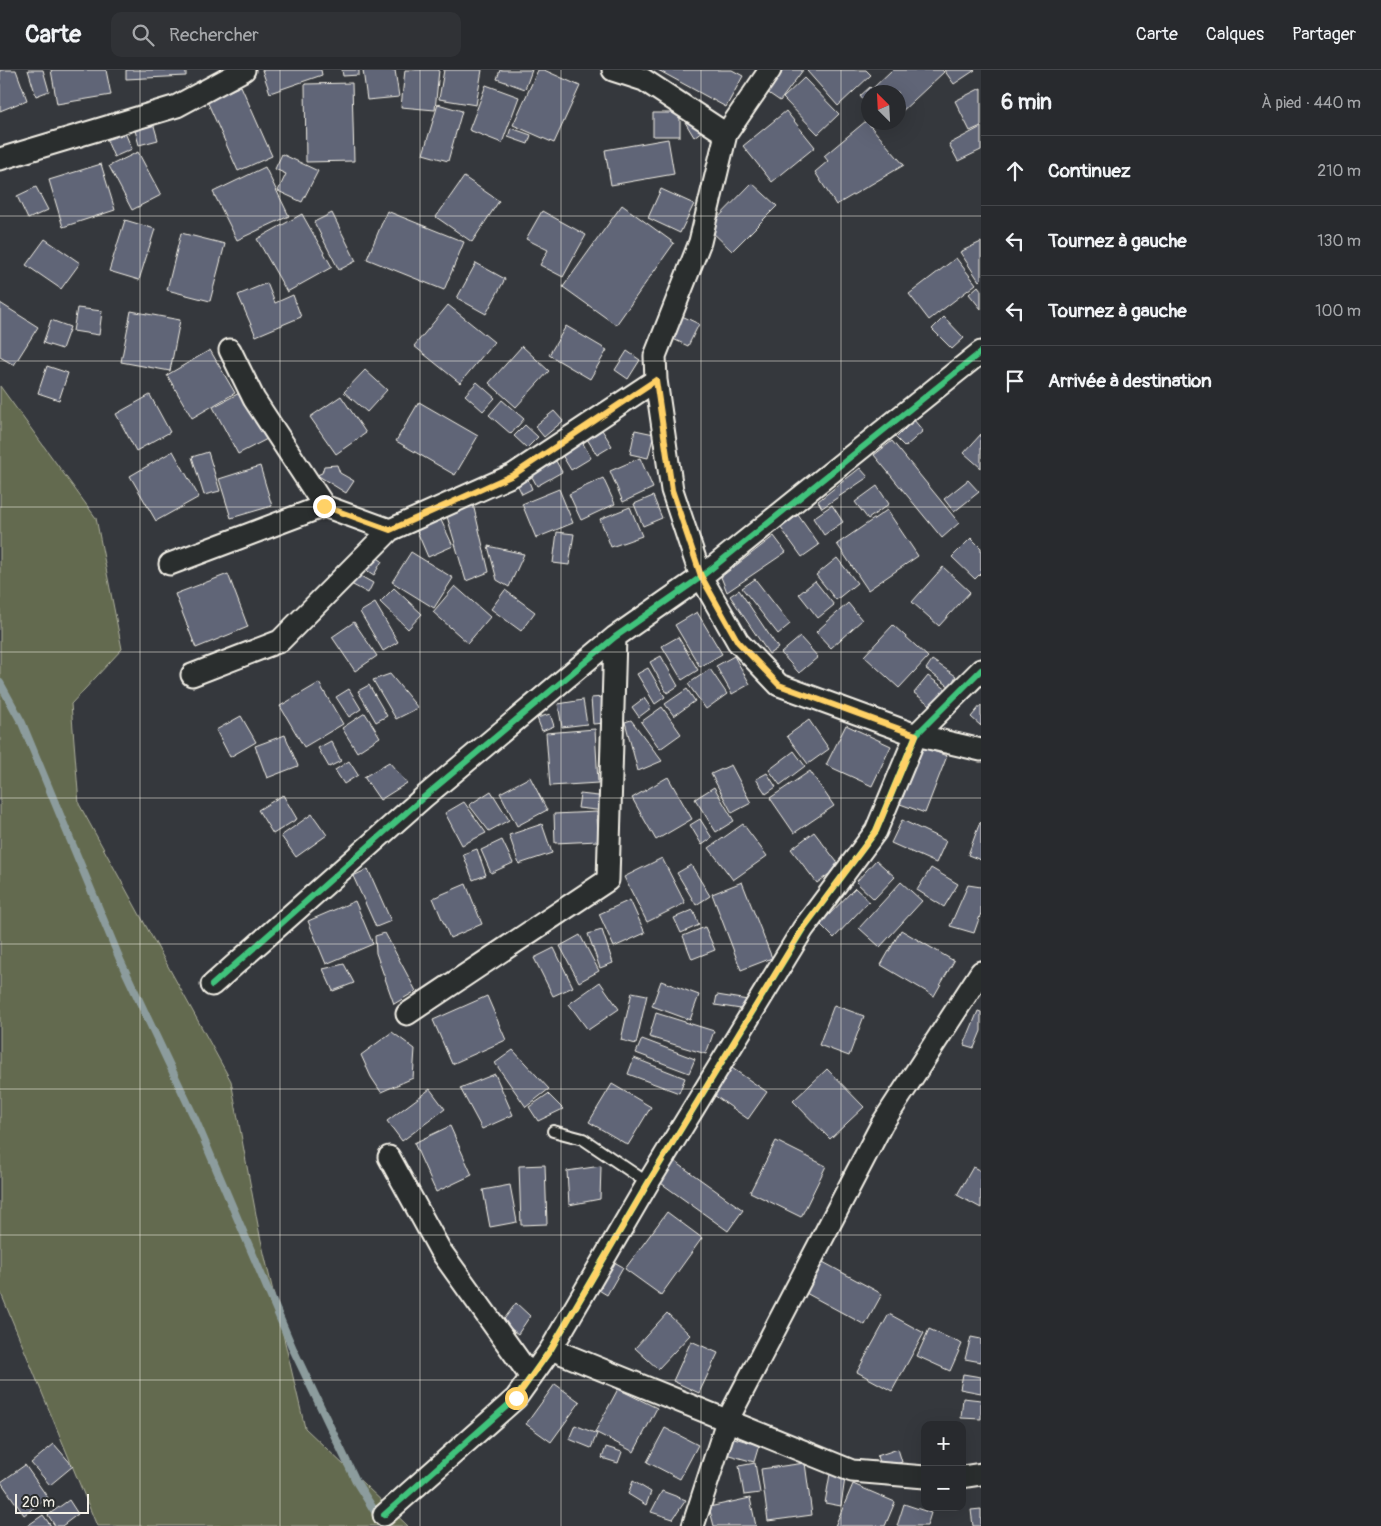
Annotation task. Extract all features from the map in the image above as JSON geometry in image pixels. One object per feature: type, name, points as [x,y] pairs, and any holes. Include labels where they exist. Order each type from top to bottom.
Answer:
[{"type":"street","points":[[0,160],[177,106],[244,70]]},
{"type":"street","points":[[613,70],[644,80],[726,134]]},
{"type":"street","points":[[770,70],[726,134],[700,242],[655,356],[656,380],[672,490],[701,576],[738,642],[779,685],[916,735],[981,750]]},
{"type":"street","points":[[230,350],[254,399],[324,506],[390,530]]},
{"type":"street","points":[[212,985],[424,797],[615,637],[701,576],[981,352]]},
{"type":"street","points":[[192,675],[280,641],[390,530],[513,475],[656,380]]},
{"type":"street","points":[[170,564],[324,506]]},
{"type":"street","points":[[407,1014],[608,880],[615,637]]},
{"type":"street","points":[[384,1515],[516,1398],[551,1349],[648,1183],[802,930],[876,831],[916,735],[981,670]]},
{"type":"street","points":[[694,1526],[727,1421],[882,1124],[981,972]]},
{"type":"street","points":[[389,1157],[440,1250],[531,1377]]},
{"type":"street","points":[[551,1349],[852,1471],[921,1477]]},
{"type":"street","points":[[966,1476],[981,1474]]},
{"type":"lane","points":[[553,1131],[583,1139],[648,1183]]},
{"type":"green space","points":[[0,386],[96,518],[122,649],[71,704],[79,804],[231,1081],[260,1236],[305,1428],[408,1526],[97,1526],[0,1291]]},
{"type":"building","points":[[0,70],[16,70],[27,100],[0,111]]},
{"type":"building","points":[[28,70],[43,70],[49,91],[36,96]]},
{"type":"building","points":[[51,70],[106,70],[111,95],[57,104]]},
{"type":"building","points":[[126,70],[186,70],[186,76],[126,79]]},
{"type":"building","points":[[262,70],[321,70],[322,75],[270,93]]},
{"type":"building","points":[[342,70],[359,70],[359,75],[343,76]]},
{"type":"building","points":[[363,70],[395,70],[399,97],[367,100]]},
{"type":"building","points":[[405,70],[439,70],[435,110],[401,107]]},
{"type":"building","points":[[444,70],[482,70],[476,105],[439,99]]},
{"type":"building","points":[[500,70],[532,70],[525,89],[497,79]]},
{"type":"building","points":[[538,70],[544,70],[580,86],[554,143],[513,125]]},
{"type":"building","points":[[658,70],[732,70],[743,76],[726,107]]},
{"type":"building","points":[[779,70],[803,70],[780,101],[764,90]]},
{"type":"building","points":[[808,70],[866,70],[871,75],[838,106]]},
{"type":"building","points":[[892,70],[942,70],[944,72],[906,108],[906,85],[876,85]]},
{"type":"building","points":[[944,70],[975,70],[954,84]]},
{"type":"building","points":[[804,78],[839,114],[818,134],[783,98]]},
{"type":"building","points":[[352,83],[354,161],[306,162],[305,84]]},
{"type":"building","points":[[486,85],[519,97],[502,143],[469,130]]},
{"type":"building","points":[[241,86],[272,156],[238,171],[207,101]]},
{"type":"building","points":[[981,88],[981,126],[970,131],[955,101]]},
{"type":"building","points":[[438,104],[462,111],[448,161],[423,154]]},
{"type":"building","points":[[786,111],[815,147],[772,182],[743,146]]},
{"type":"building","points":[[653,113],[680,113],[680,136],[653,136]]},
{"type":"building","points":[[693,117],[702,131],[694,137],[685,122]]},
{"type":"building","points":[[152,119],[158,140],[139,145],[133,123]]},
{"type":"building","points":[[861,125],[861,130],[874,130],[904,165],[836,205],[815,172],[828,161],[824,156]]},
{"type":"building","points":[[981,127],[981,150],[958,161],[949,144]]},
{"type":"building","points":[[123,128],[132,149],[114,157],[105,136]]},
{"type":"building","points":[[511,128],[531,135],[528,144],[508,137]]},
{"type":"building","points":[[668,139],[674,174],[611,185],[605,150]]},
{"type":"building","points":[[138,152],[161,195],[132,210],[109,166]]},
{"type":"building","points":[[282,154],[318,171],[302,202],[278,191],[286,174],[275,169]]},
{"type":"building","points":[[101,164],[115,210],[63,227],[49,180]]},
{"type":"building","points":[[265,167],[289,216],[237,240],[213,192]]},
{"type":"building","points":[[464,177],[499,201],[472,242],[436,217]]},
{"type":"building","points":[[752,183],[777,206],[732,251],[708,228]]},
{"type":"building","points":[[36,187],[48,210],[28,219],[17,196]]},
{"type":"building","points":[[661,189],[694,204],[680,233],[648,218]]},
{"type":"building","points":[[622,205],[674,243],[616,325],[563,287]]},
{"type":"building","points":[[387,211],[464,242],[444,290],[367,259]]},
{"type":"building","points":[[542,211],[586,235],[563,277],[540,265],[548,250],[526,239]]},
{"type":"building","points":[[332,213],[356,261],[339,270],[314,222]]},
{"type":"building","points":[[302,214],[332,267],[287,292],[257,239]]},
{"type":"building","points":[[125,220],[155,229],[139,280],[109,271]]},
{"type":"building","points":[[181,233],[225,244],[210,301],[167,290]]},
{"type":"building","points":[[45,239],[80,263],[61,289],[26,265]]},
{"type":"building","points":[[981,242],[981,279],[979,281],[960,252]]},
{"type":"building","points":[[956,258],[976,284],[929,320],[909,294]]},
{"type":"building","points":[[476,263],[505,279],[486,314],[457,298]]},
{"type":"building","points":[[267,283],[275,303],[293,295],[301,317],[256,336],[238,295]]},
{"type":"building","points":[[978,286],[981,290],[981,309],[969,294]]},
{"type":"building","points":[[0,303],[38,327],[14,365],[0,357]]},
{"type":"building","points":[[448,305],[494,342],[460,383],[414,346]]},
{"type":"building","points":[[77,308],[102,311],[99,335],[73,331]]},
{"type":"building","points":[[131,311],[180,320],[170,371],[121,362]]},
{"type":"building","points":[[682,316],[699,324],[688,346],[671,338]]},
{"type":"building","points":[[944,317],[964,338],[952,349],[932,329]]},
{"type":"building","points":[[51,320],[70,327],[62,349],[43,343]]},
{"type":"building","points":[[566,326],[607,350],[590,379],[549,355]]},
{"type":"building","points":[[522,346],[549,371],[516,407],[489,383]]},
{"type":"building","points":[[210,350],[235,393],[192,418],[167,375]]},
{"type":"building","points":[[627,351],[640,360],[628,379],[615,370]]},
{"type":"building","points":[[47,366],[68,373],[59,400],[38,393]]},
{"type":"building","points":[[365,370],[387,390],[367,412],[344,392]]},
{"type":"building","points":[[477,382],[495,398],[483,411],[465,395]]},
{"type":"building","points":[[245,390],[271,437],[238,454],[213,407]]},
{"type":"building","points":[[150,395],[170,432],[136,451],[116,414]]},
{"type":"building","points":[[341,396],[366,433],[336,454],[310,417]]},
{"type":"building","points":[[502,400],[524,419],[511,434],[489,415]]},
{"type":"building","points":[[419,402],[478,436],[455,475],[396,441]]},
{"type":"building","points":[[554,411],[563,421],[544,437],[535,426]]},
{"type":"building","points":[[914,420],[923,431],[905,447],[896,438]]},
{"type":"building","points":[[525,425],[538,437],[527,448],[514,436]]},
{"type":"building","points":[[599,425],[612,446],[597,455],[584,434]]},
{"type":"building","points":[[635,430],[654,434],[648,458],[630,454]]},
{"type":"building","points":[[981,434],[981,468],[964,453]]},
{"type":"building","points":[[580,438],[591,458],[571,470],[559,450]]},
{"type":"building","points":[[892,441],[959,523],[942,538],[874,455]]},
{"type":"building","points":[[173,451],[199,497],[156,521],[130,476]]},
{"type":"building","points":[[208,452],[220,491],[204,495],[192,457]]},
{"type":"building","points":[[640,458],[653,488],[623,502],[610,471]]},
{"type":"building","points":[[556,461],[562,472],[537,486],[531,475]]},
{"type":"building","points":[[337,465],[340,473],[354,481],[346,493],[317,475],[322,473],[324,466]]},
{"type":"building","points":[[260,466],[272,506],[231,518],[219,479]]},
{"type":"building","points":[[860,468],[868,477],[822,508],[818,501]]},
{"type":"building","points":[[527,477],[532,489],[522,494],[516,482]]},
{"type":"building","points":[[603,478],[615,504],[581,520],[569,494]]},
{"type":"building","points":[[968,480],[979,492],[954,512],[944,499]]},
{"type":"building","points":[[877,486],[889,504],[868,519],[855,502]]},
{"type":"building","points":[[559,489],[573,523],[536,538],[522,504]]},
{"type":"building","points":[[653,496],[662,518],[643,526],[634,504]]},
{"type":"building","points":[[473,504],[489,572],[466,581],[446,513]]},
{"type":"building","points":[[832,505],[843,522],[824,535],[813,518]]},
{"type":"building","points":[[630,507],[642,536],[611,547],[600,519]]},
{"type":"building","points":[[887,510],[918,556],[868,590],[837,544]]},
{"type":"building","points":[[798,515],[819,545],[802,557],[781,528]]},
{"type":"building","points":[[440,518],[453,546],[428,557],[416,529]]},
{"type":"building","points":[[557,532],[574,534],[569,565],[553,563]]},
{"type":"building","points":[[774,536],[786,552],[727,592],[721,577]]},
{"type":"building","points":[[971,538],[981,548],[981,573],[975,579],[952,557]]},
{"type":"building","points":[[488,546],[524,554],[509,587],[497,580]]},
{"type":"building","points":[[369,552],[382,561],[374,575],[360,566]]},
{"type":"building","points":[[411,552],[453,578],[434,608],[392,582]]},
{"type":"building","points":[[837,558],[857,583],[836,600],[816,575]]},
{"type":"building","points":[[943,567],[970,592],[939,626],[912,602]]},
{"type":"building","points":[[228,574],[248,627],[196,648],[175,594]]},
{"type":"building","points":[[357,574],[373,583],[368,593],[351,584]]},
{"type":"building","points":[[755,579],[790,624],[778,634],[742,588]]},
{"type":"building","points":[[815,581],[834,605],[818,618],[799,594]]},
{"type":"building","points":[[455,586],[490,617],[468,643],[433,612]]},
{"type":"building","points":[[394,588],[422,614],[408,629],[380,602]]},
{"type":"building","points":[[505,590],[535,612],[521,631],[491,609]]},
{"type":"building","points":[[739,590],[778,648],[769,654],[730,596]]},
{"type":"building","points":[[375,603],[398,642],[383,651],[360,612]]},
{"type":"building","points":[[848,603],[862,620],[831,648],[816,632]]},
{"type":"building","points":[[697,612],[722,654],[700,667],[675,625]]},
{"type":"building","points":[[354,622],[377,656],[355,671],[332,637]]},
{"type":"building","points":[[893,625],[928,657],[899,688],[864,656]]},
{"type":"building","points":[[678,637],[698,670],[682,680],[662,646]]},
{"type":"building","points":[[800,637],[818,657],[799,673],[781,653]]},
{"type":"building","points":[[661,656],[678,686],[667,693],[650,662]]},
{"type":"building","points":[[734,656],[750,684],[732,694],[716,666]]},
{"type":"building","points":[[932,660],[956,676],[950,687],[926,669]]},
{"type":"building","points":[[648,668],[665,697],[655,704],[637,674]]},
{"type":"building","points":[[710,669],[727,694],[706,709],[688,684]]},
{"type":"building","points":[[390,674],[418,708],[396,719],[373,680]]},
{"type":"building","points":[[928,676],[947,690],[933,707],[914,693]]},
{"type":"building","points":[[319,683],[343,724],[304,747],[280,706]]},
{"type":"building","points":[[369,685],[387,716],[376,722],[358,691]]},
{"type":"building","points":[[349,689],[361,709],[349,717],[336,697]]},
{"type":"building","points":[[687,689],[695,701],[674,716],[665,704]]},
{"type":"building","points":[[603,697],[605,723],[593,724],[591,698]]},
{"type":"building","points":[[644,698],[651,708],[639,717],[632,707]]},
{"type":"building","points":[[583,700],[587,724],[562,727],[558,704]]},
{"type":"building","points":[[981,705],[981,726],[971,717]]},
{"type":"building","points":[[662,707],[681,734],[660,749],[641,722]]},
{"type":"building","points":[[365,713],[380,737],[357,752],[342,728]]},
{"type":"building","points":[[550,714],[554,726],[542,731],[537,718]]},
{"type":"building","points":[[241,716],[256,742],[230,757],[216,730]]},
{"type":"building","points":[[631,720],[662,761],[638,771],[625,722]]},
{"type":"building","points":[[809,720],[829,749],[808,764],[787,736]]},
{"type":"building","points":[[846,725],[891,746],[872,786],[826,765]]},
{"type":"building","points":[[595,729],[598,783],[550,786],[546,733]]},
{"type":"building","points":[[285,735],[298,766],[267,778],[255,746]]},
{"type":"building","points":[[331,741],[341,761],[329,767],[318,748]]},
{"type":"building","points":[[922,747],[947,756],[925,813],[900,804]]},
{"type":"building","points":[[794,751],[805,766],[780,785],[769,770]]},
{"type":"building","points":[[349,761],[358,775],[344,784],[335,770]]},
{"type":"building","points":[[389,762],[407,783],[380,800],[364,777]]},
{"type":"building","points":[[731,765],[751,803],[732,813],[711,774]]},
{"type":"building","points":[[810,771],[834,806],[794,833],[770,798]]},
{"type":"building","points":[[767,773],[776,787],[766,794],[756,779]]},
{"type":"building","points":[[530,777],[547,810],[517,826],[500,793]]},
{"type":"building","points":[[668,777],[692,819],[656,840],[632,798]]},
{"type":"building","points":[[714,787],[734,821],[716,832],[695,799]]},
{"type":"building","points":[[491,791],[509,820],[489,831],[469,805]]},
{"type":"building","points":[[580,794],[607,797],[605,811],[578,808]]},
{"type":"building","points":[[283,795],[297,819],[273,834],[258,810]]},
{"type":"building","points":[[464,802],[486,833],[462,845],[445,813]]},
{"type":"building","points":[[597,812],[598,841],[555,843],[554,814]]},
{"type":"building","points":[[312,814],[327,835],[296,857],[281,836]]},
{"type":"building","points":[[700,819],[712,838],[702,845],[690,825]]},
{"type":"building","points":[[902,820],[946,841],[936,863],[891,843]]},
{"type":"building","points":[[981,823],[981,860],[968,855]]},
{"type":"building","points":[[542,824],[552,853],[519,864],[509,835]]},
{"type":"building","points":[[743,824],[767,856],[733,880],[709,848]]},
{"type":"building","points":[[814,832],[840,866],[817,883],[791,849]]},
{"type":"building","points":[[502,840],[513,863],[491,873],[481,850]]},
{"type":"building","points":[[477,849],[486,875],[473,880],[463,854]]},
{"type":"building","points":[[662,858],[685,903],[647,922],[624,877]]},
{"type":"building","points":[[876,860],[895,877],[874,899],[856,882]]},
{"type":"building","points":[[691,865],[710,896],[696,905],[677,873]]},
{"type":"building","points":[[931,868],[958,884],[944,907],[917,890]]},
{"type":"building","points":[[368,869],[391,921],[376,927],[353,876]]},
{"type":"building","points":[[742,882],[772,958],[741,970],[712,894]]},
{"type":"building","points":[[901,882],[922,901],[880,947],[859,928]]},
{"type":"building","points":[[466,884],[482,924],[450,938],[433,898]]},
{"type":"building","points":[[968,885],[981,887],[981,913],[974,933],[950,926]]},
{"type":"building","points":[[855,888],[869,901],[834,938],[820,924]]},
{"type":"building","points":[[630,900],[645,933],[614,947],[599,914]]},
{"type":"building","points":[[355,901],[373,944],[326,964],[308,921]]},
{"type":"building","points":[[693,910],[699,925],[681,933],[674,918]]},
{"type":"building","points":[[705,927],[715,950],[692,959],[683,936]]},
{"type":"building","points":[[602,930],[613,963],[600,968],[588,934]]},
{"type":"building","points":[[901,930],[954,961],[934,996],[881,965]]},
{"type":"building","points":[[385,933],[416,991],[394,1004],[376,953],[375,936]]},
{"type":"building","points":[[580,935],[599,971],[579,982],[560,946]]},
{"type":"building","points":[[554,948],[573,987],[553,996],[534,958]]},
{"type":"building","points":[[344,964],[354,983],[333,991],[323,969]]},
{"type":"building","points":[[661,981],[699,995],[690,1020],[652,1006]]},
{"type":"building","points":[[600,982],[619,1009],[588,1030],[569,1004]]},
{"type":"building","points":[[632,992],[647,995],[636,1044],[621,1040]]},
{"type":"building","points":[[717,995],[748,1000],[747,1010],[715,1005]]},
{"type":"building","points":[[487,996],[506,1040],[452,1064],[433,1020]]},
{"type":"building","points":[[834,1005],[864,1016],[849,1056],[819,1045]]},
{"type":"building","points":[[978,1011],[981,1012],[981,1031],[974,1048],[964,1045]]},
{"type":"building","points":[[656,1013],[714,1031],[706,1054],[649,1037]]},
{"type":"building","points":[[392,1032],[415,1049],[413,1078],[381,1092],[371,1077],[361,1055]]},
{"type":"building","points":[[642,1039],[695,1059],[689,1073],[636,1053]]},
{"type":"building","points":[[513,1050],[549,1089],[526,1107],[495,1063]]},
{"type":"building","points":[[634,1058],[685,1078],[679,1093],[628,1074]]},
{"type":"building","points":[[729,1066],[767,1092],[748,1119],[711,1093]]},
{"type":"building","points":[[827,1069],[864,1107],[830,1139],[793,1101]]},
{"type":"building","points":[[495,1074],[513,1115],[482,1129],[460,1088]]},
{"type":"building","points":[[612,1084],[651,1107],[628,1145],[589,1122]]},
{"type":"building","points":[[430,1089],[445,1109],[402,1141],[387,1121]]},
{"type":"building","points":[[548,1094],[563,1109],[538,1121],[529,1107]]},
{"type":"building","points":[[450,1126],[472,1175],[436,1192],[414,1143]]},
{"type":"building","points":[[776,1141],[826,1166],[801,1217],[750,1192]]},
{"type":"building","points":[[673,1160],[743,1210],[728,1231],[658,1181]]},
{"type":"building","points":[[545,1165],[547,1224],[521,1225],[519,1166]]},
{"type":"building","points":[[601,1166],[600,1199],[569,1205],[567,1171]]},
{"type":"building","points":[[973,1167],[981,1171],[981,1208],[957,1195]]},
{"type":"building","points":[[510,1185],[517,1222],[490,1227],[483,1190]]},
{"type":"building","points":[[667,1212],[702,1238],[661,1295],[625,1269]]},
{"type":"building","points":[[609,1259],[623,1267],[607,1295],[592,1286]]},
{"type":"building","points":[[821,1261],[882,1294],[865,1325],[804,1292]]},
{"type":"building","points":[[516,1303],[530,1316],[518,1334],[502,1322]]},
{"type":"building","points":[[667,1313],[690,1335],[658,1369],[635,1348]]},
{"type":"building","points":[[889,1314],[924,1333],[892,1391],[857,1372]]},
{"type":"building","points":[[929,1329],[962,1344],[950,1371],[917,1356]]},
{"type":"building","points":[[971,1337],[981,1339],[981,1362],[965,1359]]},
{"type":"building","points":[[691,1341],[718,1353],[699,1393],[673,1381]]},
{"type":"building","points":[[963,1374],[981,1377],[981,1393],[960,1389]]},
{"type":"building","points":[[555,1384],[580,1402],[551,1442],[526,1424]]},
{"type":"building","points":[[618,1389],[657,1408],[634,1452],[595,1432]]},
{"type":"building","points":[[963,1398],[981,1400],[981,1419],[961,1418]]},
{"type":"building","points":[[575,1425],[597,1434],[591,1448],[569,1439]]},
{"type":"building","points":[[665,1428],[698,1445],[680,1479],[647,1462]]},
{"type":"building","points":[[727,1436],[759,1445],[754,1462],[722,1453]]},
{"type":"building","points":[[54,1444],[73,1466],[50,1485],[31,1463]]},
{"type":"building","points":[[606,1447],[622,1452],[618,1463],[602,1458]]},
{"type":"building","points":[[898,1449],[902,1462],[881,1469],[877,1456]]},
{"type":"building","points":[[755,1463],[760,1493],[744,1495],[739,1466]]},
{"type":"building","points":[[805,1463],[812,1515],[768,1521],[761,1469]]},
{"type":"building","points":[[25,1465],[48,1498],[24,1515],[1,1482]]},
{"type":"building","points":[[831,1468],[846,1471],[841,1506],[825,1503]]},
{"type":"building","points":[[633,1481],[651,1492],[646,1505],[628,1494]]},
{"type":"building","points":[[853,1484],[895,1502],[885,1526],[835,1526]]},
{"type":"building","points":[[662,1491],[686,1500],[673,1519],[651,1512]]},
{"type":"building","points":[[750,1498],[756,1526],[714,1526],[709,1507]]},
{"type":"building","points":[[69,1500],[78,1514],[62,1526],[55,1526],[48,1515]]},
{"type":"building","points":[[904,1504],[931,1513],[927,1526],[897,1526]]},
{"type":"building","points":[[981,1509],[981,1526],[973,1526],[971,1510]]},
{"type":"building","points":[[43,1515],[51,1526],[27,1526]]},
{"type":"waterway","points":[[0,683],[22,723],[121,962],[196,1121],[293,1349],[357,1483],[384,1526]]},
{"type":"cycle path","points":[[212,985],[424,797],[615,637],[701,577],[981,352]]},
{"type":"cycle path","points":[[384,1515],[516,1398],[551,1349],[648,1183],[803,929],[876,831],[916,735],[981,670]]},
{"type":"route","points":[[324,506],[390,530],[513,475],[656,380],[672,490],[701,576],[738,642],[779,685],[916,735],[876,831],[802,930],[648,1183],[551,1349],[516,1398]]}]
